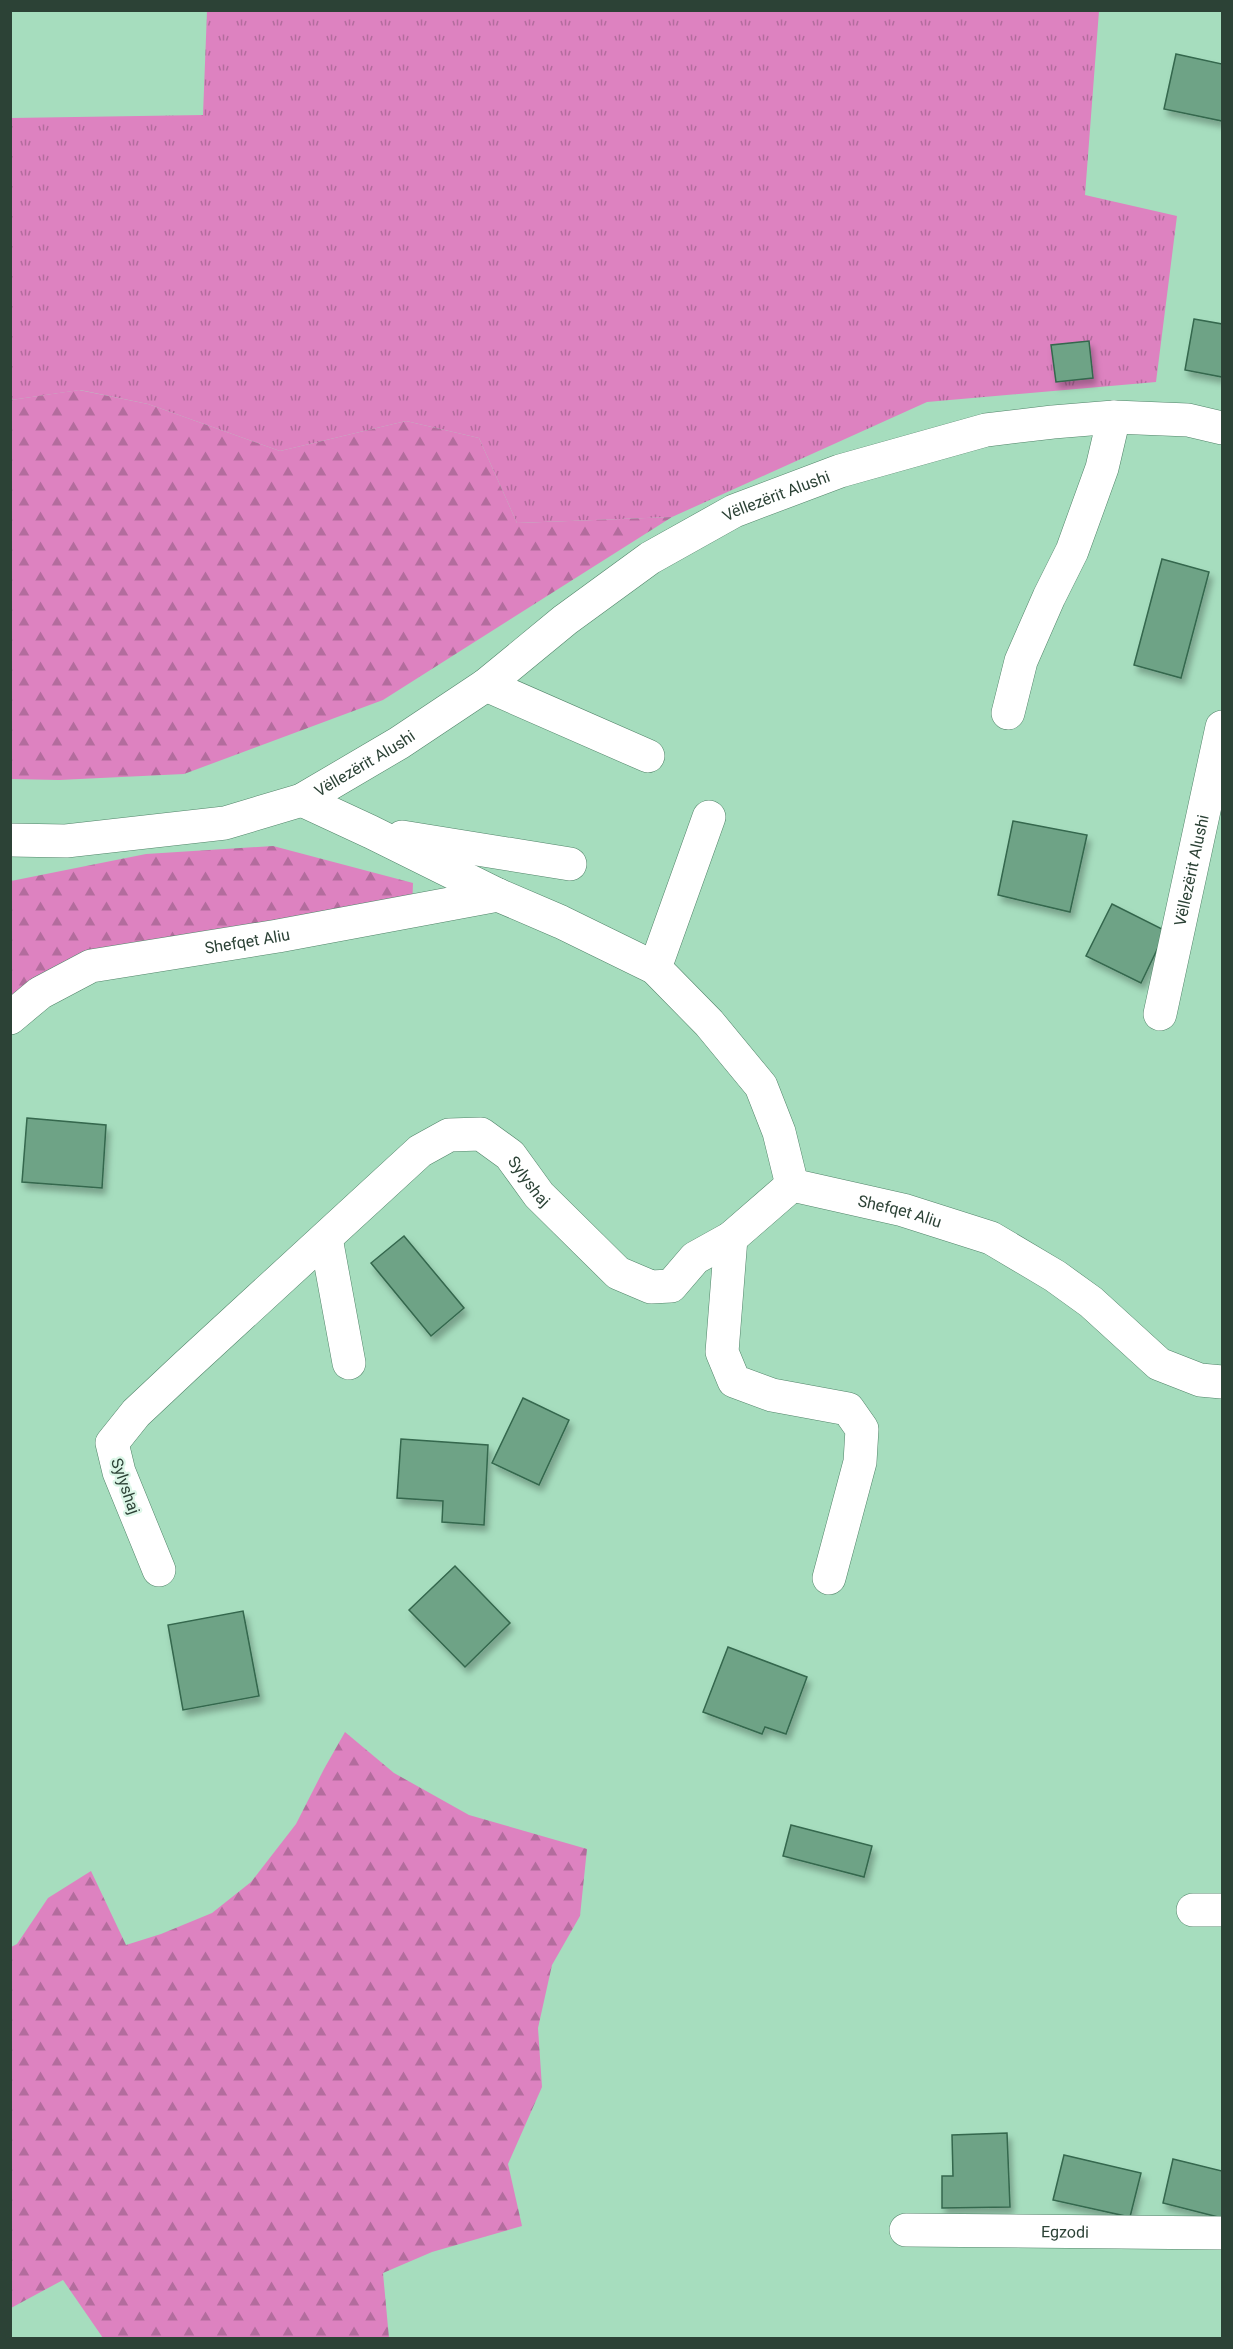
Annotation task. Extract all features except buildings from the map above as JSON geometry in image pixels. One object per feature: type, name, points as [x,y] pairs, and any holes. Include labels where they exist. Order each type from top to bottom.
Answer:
[{"type":"street","name":"Vëllezërit Alushi","points":[[10,840],[66,841],[225,823],[302,800],[399,743],[486,685],[565,620],[650,558],[734,511],[840,471],[986,430],[1114,417],[1188,420],[1222,428]]},
{"type":"street","points":[[1008,714],[1021,661],[1072,551],[1102,468],[1114,417]]},
{"type":"street","points":[[486,685],[648,756]]},
{"type":"street","name":"Vëllezërit Alushi","points":[[1160,1014],[1222,727]]},
{"type":"street","points":[[302,800],[498,896],[561,922],[655,968],[709,1023],[761,1086],[778,1132],[792,1185]]},
{"type":"street","points":[[655,968],[709,817]]},
{"type":"street","points":[[371,832],[570,864]]},
{"type":"street","name":"Shefqet Aliu","points":[[10,1018],[40,993],[91,966],[278,936],[498,896]]},
{"type":"street","name":"Sylyshaj","points":[[159,1570],[119,1472],[112,1443],[136,1413],[420,1151],[449,1135],[482,1134],[510,1155],[539,1195],[618,1273],[651,1287],[671,1287],[695,1258],[731,1238],[792,1185]]},
{"type":"street","name":"Shefqet Aliu","points":[[792,1185],[903,1210],[991,1238],[1055,1276],[1091,1302],[1159,1364],[1200,1380],[1222,1382]]},
{"type":"street","points":[[326,1238],[349,1363]]},
{"type":"street","points":[[731,1238],[722,1352],[734,1381],[772,1395],[848,1409],[862,1429],[860,1462],[829,1578]]},
{"type":"street","name":"Egzodi","points":[[906,2230],[1222,2233]]},
{"type":"green space","points":[[207,11],[1099,11],[1085,195],[1177,216],[1156,382],[927,402],[672,517],[517,523],[479,438],[406,421],[280,451],[148,404],[80,390],[11,400],[11,118],[203,115]]},
{"type":"green space","points":[[79,390],[148,404],[280,451],[406,421],[479,438],[517,523],[672,517],[383,700],[184,774],[59,780],[11,779],[11,400]]},
{"type":"green space","points":[[273,846],[413,883],[412,909],[86,960],[11,1018],[11,881],[146,854]]},
{"type":"green space","points":[[345,1732],[394,1773],[469,1815],[587,1849],[580,1916],[552,1965],[538,2028],[542,2087],[508,2164],[522,2226],[432,2252],[383,2273],[389,2338],[103,2338],[63,2280],[11,2308],[11,1947],[17,1944],[48,1898],[91,1871],[126,1945],[161,1934],[212,1913],[251,1882],[296,1824]]}]
